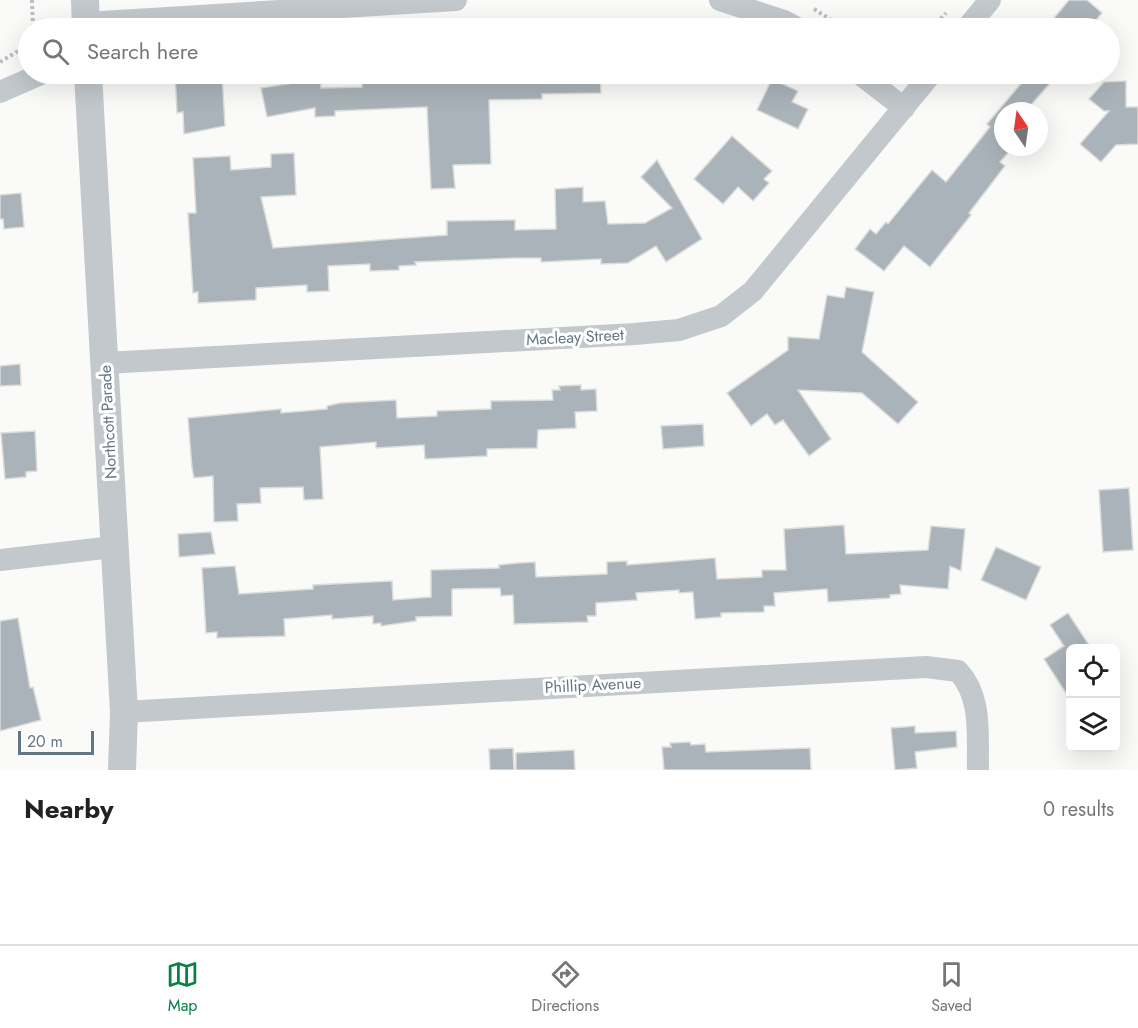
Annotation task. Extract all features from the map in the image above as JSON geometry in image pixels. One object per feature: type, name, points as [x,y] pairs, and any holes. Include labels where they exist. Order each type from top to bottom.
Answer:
[{"type":"street","points":[[86,17],[456,0]]},
{"type":"street","points":[[720,0],[775,18]]},
{"type":"street","points":[[975,18],[990,0]]},
{"type":"street","points":[[0,92],[18,84]]},
{"type":"street","name":"Northcott Parade","points":[[89,84],[124,712],[122,770]]},
{"type":"street","points":[[873,84],[904,108]]},
{"type":"street","name":"Macleay Street","points":[[105,363],[635,334],[689,326],[721,316],[753,291],[923,84]]},
{"type":"street","points":[[0,560],[113,547]]},
{"type":"street","name":"Phillip Avenue","points":[[124,712],[936,667],[958,671],[971,690],[976,704],[978,770]]},
{"type":"path","points":[[32,0],[33,18]]},
{"type":"path","points":[[810,6],[829,18]]},
{"type":"path","points":[[0,62],[18,51]]},
{"type":"building","points":[[1069,0],[1087,0],[1102,13],[1098,18],[1054,18]]},
{"type":"building","points":[[1120,81],[1126,81],[1126,107],[1138,107],[1138,144],[1116,145],[1101,162],[1080,144],[1109,111],[1104,111],[1089,99],[1102,84],[1120,84]]},
{"type":"building","points":[[176,84],[223,84],[225,126],[184,134],[183,112],[177,113]]},
{"type":"building","points":[[286,84],[321,84],[321,88],[362,87],[362,84],[601,84],[601,93],[542,94],[542,99],[489,100],[491,164],[453,165],[455,188],[431,189],[427,107],[335,111],[335,116],[315,117],[315,108],[267,117],[261,88]]},
{"type":"building","points":[[770,84],[783,84],[798,91],[792,102],[808,109],[798,129],[757,110]]},
{"type":"building","points":[[1021,84],[1049,84],[1034,102],[1005,102]]},
{"type":"building","points":[[994,116],[994,156],[1005,156],[1000,162],[1005,166],[969,213],[971,215],[930,267],[904,246],[884,271],[855,249],[870,229],[876,234],[886,222],[888,224],[932,170],[946,182],[990,127],[987,124]]},
{"type":"building","points":[[732,136],[772,171],[764,179],[769,183],[753,201],[738,187],[723,204],[694,179]]},
{"type":"building","points":[[294,153],[296,195],[261,197],[273,248],[447,235],[447,221],[515,220],[515,230],[556,229],[555,189],[583,187],[583,202],[605,201],[608,224],[645,223],[672,208],[641,177],[657,160],[702,239],[666,262],[656,246],[628,263],[601,264],[601,259],[541,262],[541,258],[516,258],[415,262],[416,265],[399,266],[399,270],[370,271],[370,264],[328,266],[329,291],[307,292],[307,285],[256,288],[256,300],[198,303],[198,292],[193,293],[188,213],[196,213],[193,158],[230,156],[231,170],[271,167],[271,154]]},
{"type":"building","points":[[21,193],[24,227],[4,229],[3,219],[0,219],[0,195]]},
{"type":"building","points":[[846,287],[874,292],[862,352],[918,402],[898,424],[862,393],[798,390],[831,439],[809,456],[783,420],[775,425],[767,414],[751,426],[727,393],[788,350],[788,337],[819,339],[827,295],[844,298]]},
{"type":"building","points":[[20,364],[21,385],[0,386],[0,366]]},
{"type":"building","points":[[581,385],[581,390],[596,389],[597,411],[575,412],[576,428],[538,430],[537,448],[487,449],[487,456],[425,459],[424,445],[376,448],[376,442],[320,447],[323,499],[304,500],[303,487],[260,488],[261,503],[237,504],[238,521],[214,522],[213,476],[194,478],[188,418],[281,409],[281,413],[327,409],[327,406],[340,403],[396,400],[397,418],[437,416],[437,411],[491,409],[491,401],[553,400],[552,390],[560,390],[559,386]]},
{"type":"building","points":[[703,424],[704,446],[663,449],[661,426]]},
{"type":"building","points":[[35,431],[37,471],[26,472],[26,477],[5,479],[1,433]]},
{"type":"building","points":[[1129,488],[1133,550],[1103,552],[1099,490]]},
{"type":"building","points":[[844,525],[846,554],[928,550],[931,526],[965,529],[961,571],[950,566],[948,589],[900,585],[901,594],[890,595],[890,598],[828,602],[827,589],[774,593],[775,606],[764,606],[764,612],[721,613],[721,617],[695,619],[693,592],[679,593],[679,590],[636,593],[637,600],[596,603],[596,616],[587,616],[588,622],[514,624],[513,595],[501,596],[500,588],[452,589],[452,616],[416,617],[416,621],[381,626],[381,623],[373,624],[373,616],[332,619],[332,615],[284,619],[285,636],[217,638],[217,632],[206,633],[202,568],[235,566],[239,594],[313,589],[313,585],[392,581],[393,600],[431,597],[431,570],[499,568],[499,565],[518,563],[535,562],[536,577],[607,574],[607,562],[627,561],[627,565],[715,558],[717,579],[762,577],[762,570],[786,570],[784,529]]},
{"type":"building","points":[[211,532],[215,554],[179,557],[178,534]]},
{"type":"building","points":[[996,547],[1041,567],[1026,600],[981,580]]},
{"type":"building","points":[[1068,613],[1088,644],[1066,644],[1066,693],[1044,659],[1064,646],[1050,625]]},
{"type":"building","points":[[18,618],[30,688],[33,687],[41,720],[0,731],[0,621]]},
{"type":"building","points":[[915,726],[915,733],[956,731],[957,747],[915,752],[917,768],[895,770],[891,728]]},
{"type":"building","points":[[690,742],[691,745],[705,744],[706,752],[810,748],[811,770],[664,770],[662,747],[671,747],[670,743]]},
{"type":"building","points":[[513,748],[514,770],[490,770],[489,749]]},
{"type":"building","points":[[574,750],[575,770],[516,770],[516,753]]}]
